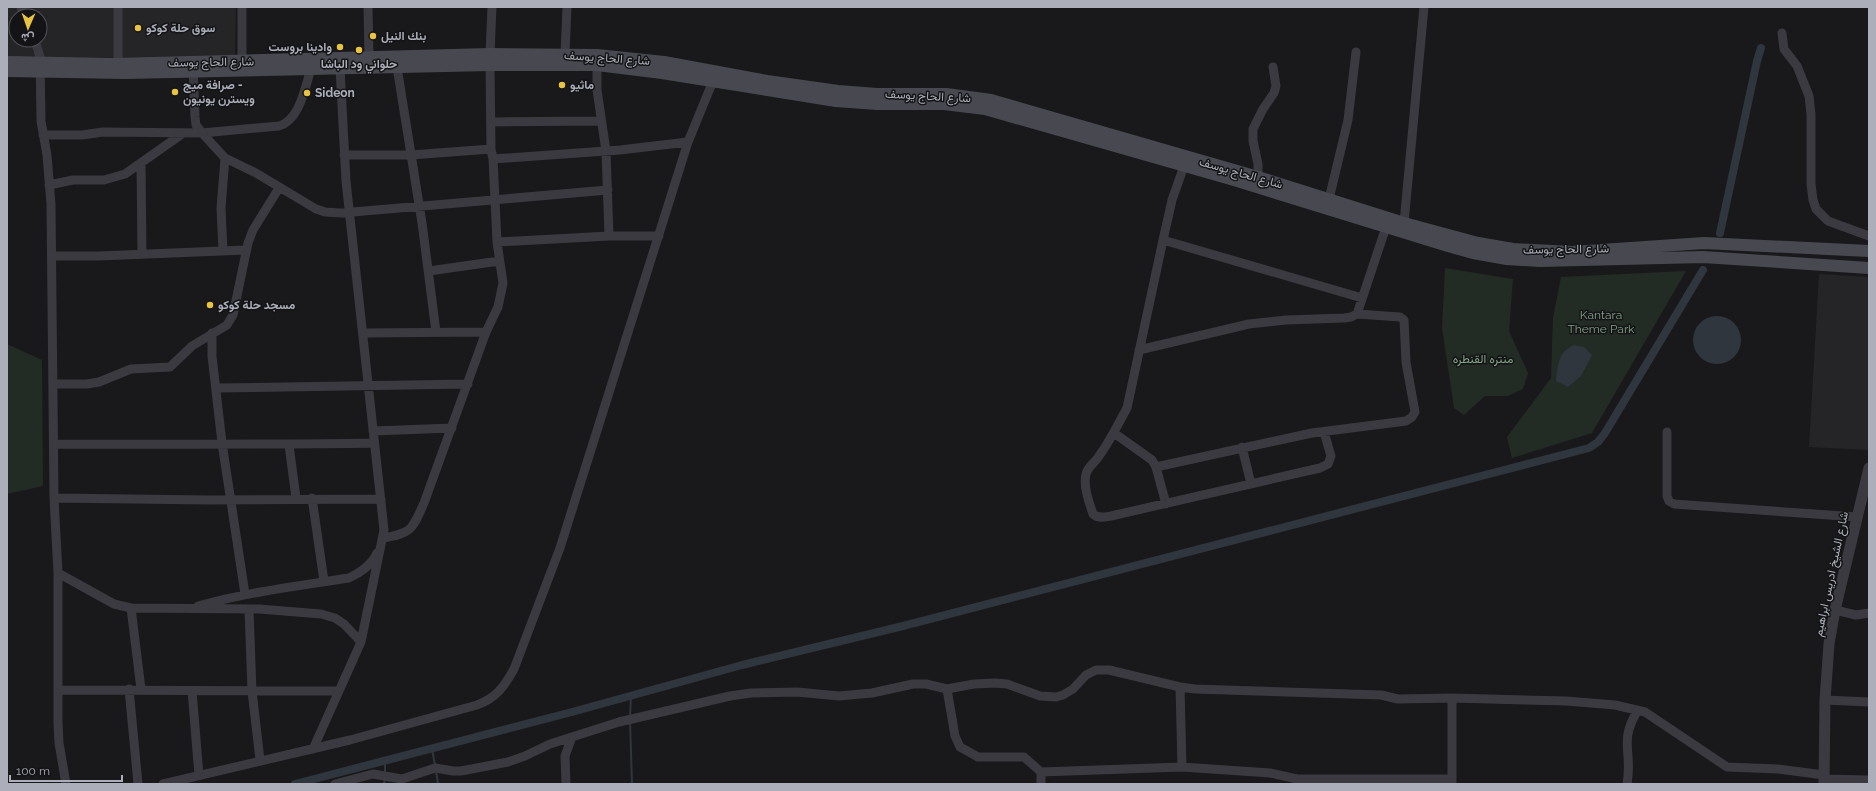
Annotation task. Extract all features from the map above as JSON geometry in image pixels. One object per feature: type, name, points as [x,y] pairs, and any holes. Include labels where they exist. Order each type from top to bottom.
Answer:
[{"type":"main road","name":"شارع الحاج يوسف","points":[[40,68],[118,64],[311,69],[397,67],[565,54],[640,59],[803,87],[858,93],[963,95],[1007,105],[1258,177],[1404,223],[1478,243],[1513,249],[1542,252],[1572,252],[1704,243],[1869,251]]},
{"type":"main road","name":"شارع الحاج يوسف","points":[[40,68],[193,67],[242,61],[369,58],[490,60],[630,68],[836,101],[877,104],[944,104],[985,108],[1473,253],[1520,260],[1588,261],[1703,257],[1788,261],[1869,268]]},
{"type":"main road","points":[[7,62],[40,68]]},
{"type":"main road","points":[[7,71],[40,68]]},
{"type":"street","points":[[118,7],[118,64]]},
{"type":"street","points":[[242,7],[242,61]]},
{"type":"street","points":[[368,7],[369,58]]},
{"type":"street","points":[[383,540],[402,535],[414,524],[424,503],[486,332],[498,307],[501,296],[503,283],[497,242],[493,159],[491,148],[492,122],[490,60],[492,7]]},
{"type":"street","points":[[565,54],[567,7]]},
{"type":"street","points":[[1404,223],[1424,7]]},
{"type":"street","points":[[1782,33],[1784,49],[1797,66],[1809,96],[1811,114],[1811,184],[1816,209],[1828,221],[1869,236]]},
{"type":"street","points":[[36,48],[40,68],[41,115],[50,185],[54,498],[58,572],[59,743],[66,784]]},
{"type":"street","points":[[1329,199],[1348,120],[1356,52]]},
{"type":"street","points":[[597,65],[597,90],[600,120],[606,151],[609,236]]},
{"type":"street","points":[[193,67],[196,125],[202,133],[225,158],[256,173],[278,188],[325,212],[341,213],[418,205],[608,190]]},
{"type":"street","points":[[397,67],[429,271],[436,332]]},
{"type":"street","points":[[1258,177],[1258,164],[1253,141],[1253,129],[1263,109],[1274,93],[1276,86],[1274,67]]},
{"type":"street","points":[[313,749],[361,642],[373,579],[383,540],[381,499],[349,211],[344,155],[340,68]]},
{"type":"street","points":[[43,135],[82,135],[103,132],[182,134],[286,124],[297,110],[311,69]]},
{"type":"street","points":[[163,784],[260,760],[313,749],[477,705],[489,700],[505,686],[524,644],[560,548],[688,142],[713,81]]},
{"type":"street","points":[[492,122],[600,120]]},
{"type":"street","points":[[50,185],[73,180],[104,180],[125,174],[182,134]]},
{"type":"street","points":[[493,159],[606,151],[688,142]]},
{"type":"street","points":[[344,155],[410,155],[491,148]]},
{"type":"street","points":[[223,251],[221,208],[225,158]]},
{"type":"street","points":[[141,163],[142,254]]},
{"type":"street","points":[[1184,166],[1172,200],[1127,408],[1114,433],[1098,458],[1089,467],[1086,475],[1086,488],[1093,514],[1102,518],[1320,468],[1328,464],[1331,456],[1324,432]]},
{"type":"street","points":[[53,384],[87,384],[99,382],[131,369],[170,366],[192,346],[231,321],[246,250],[253,230],[278,188]]},
{"type":"street","points":[[1357,314],[1386,227]]},
{"type":"street","points":[[497,242],[609,236],[659,236]]},
{"type":"street","points":[[1163,240],[1362,298]]},
{"type":"street","points":[[52,256],[246,250]]},
{"type":"street","points":[[429,271],[499,261]]},
{"type":"street","points":[[1139,350],[1249,324],[1280,320],[1351,318],[1357,314],[1400,317],[1404,320],[1406,362],[1415,412],[1412,417],[1406,421],[1324,432],[1156,467]]},
{"type":"street","points":[[363,334],[486,332]]},
{"type":"street","points":[[212,333],[212,356],[217,388],[222,443],[245,594]]},
{"type":"street","points":[[217,388],[468,384]]},
{"type":"street","points":[[373,431],[452,428]]},
{"type":"street","points":[[1667,432],[1667,496],[1669,501],[1674,504],[1857,518]]},
{"type":"street","points":[[1114,433],[1152,460],[1156,467],[1166,504]]},
{"type":"street","points":[[54,444],[222,443],[289,445],[374,443]]},
{"type":"street","points":[[289,445],[296,498]]},
{"type":"street","points":[[1242,448],[1251,484]]},
{"type":"street","name":"شارع الشيخ ادريس ابراهيم","points":[[1824,779],[1825,700],[1830,644],[1835,610],[1869,468]]},
{"type":"street","points":[[54,498],[231,500],[296,498],[381,499]]},
{"type":"street","points":[[312,498],[324,581]]},
{"type":"street","points":[[188,609],[245,594],[349,578],[359,573],[376,556],[383,540]]},
{"type":"street","points":[[58,572],[114,604],[131,608],[249,609],[320,614],[335,618],[353,631],[361,642]]},
{"type":"street","points":[[131,608],[141,689]]},
{"type":"street","points":[[249,609],[252,691],[260,760]]},
{"type":"street","points":[[1835,610],[1856,615],[1869,613]]},
{"type":"street","points":[[335,784],[373,774],[402,779],[435,768],[462,771],[508,762],[572,737],[646,716],[730,696],[751,693],[797,692],[839,696],[872,693],[913,684],[926,684],[947,689],[995,682],[1007,684],[1040,696],[1056,697],[1073,689],[1086,674],[1096,670],[1109,670],[1180,687],[1374,694],[1398,699],[1452,698],[1596,702],[1645,712],[1683,736],[1704,753],[1727,767],[1778,769],[1824,779],[1869,780]]},
{"type":"street","points":[[1180,687],[1182,767]]},
{"type":"street","points":[[129,689],[138,784]]},
{"type":"street","points":[[58,690],[141,689],[192,691],[339,691]]},
{"type":"street","points":[[947,689],[955,736],[960,747],[978,757],[1024,757],[1041,772],[1182,767],[1270,773],[1297,780],[1452,782],[1452,698]]},
{"type":"street","points":[[192,691],[199,775]]},
{"type":"street","points":[[1825,700],[1869,702]]},
{"type":"street","points":[[1628,784],[1626,734],[1630,722],[1638,710]]},
{"type":"street","points":[[566,784],[565,756],[572,737]]},
{"type":"street","points":[[1041,772],[1041,784]]},
{"type":"shaded area","name":"سوق حلة كوكو","points":[[7,7],[236,7],[235,55],[51,59],[7,57]]},
{"type":"shaded area","points":[[1819,274],[1869,277],[1868,450],[1809,447]]},
{"type":"shaded area","points":[[1717,316],[1726,318],[1734,323],[1739,331],[1741,340],[1739,349],[1734,357],[1726,362],[1717,364],[1708,362],[1700,357],[1695,349],[1693,340],[1695,331],[1700,323],[1708,318]]},
{"type":"shaded area","points":[[1574,345],[1584,347],[1592,355],[1581,376],[1568,387],[1556,381],[1557,370],[1562,355]]},
{"type":"green space","name":"منتره القنطره","points":[[1445,268],[1513,279],[1509,331],[1528,373],[1523,389],[1508,396],[1485,396],[1464,415],[1454,408],[1442,328]]},
{"type":"green space","name":"Kantara Theme Park","points":[[1686,271],[1592,433],[1512,458],[1507,437],[1551,378],[1553,318],[1561,277]]},
{"type":"green space","points":[[7,344],[42,360],[43,486],[7,494]]},
{"type":"waterway","points":[[1720,233],[1761,48]]},
{"type":"waterway","points":[[295,784],[572,712],[742,665],[903,626],[1589,448],[1598,442],[1605,433],[1703,270]]},
{"type":"waterway","points":[[630,717],[631,696]]},
{"type":"waterway","points":[[630,721],[632,784]]},
{"type":"waterway","points":[[432,749],[435,765]]},
{"type":"waterway","points":[[385,761],[385,774]]},
{"type":"waterway","points":[[436,771],[438,784]]},
{"type":"waterway","points":[[384,784],[385,778]]},
{"type":"place","name":"سوق حلة كوكو","points":[[138,28]]},
{"type":"place","name":"بنك النيل","points":[[373,36]]},
{"type":"place","name":"وادينا بروست","points":[[340,47]]},
{"type":"place","name":"حلواني ود الباشا","points":[[359,50]]},
{"type":"place","name":"ماثيو","points":[[562,85]]},
{"type":"place","name":"صرافة ميج - ويسترن يونيون","points":[[175,92]]},
{"type":"place","name":"Sideon","points":[[307,93]]},
{"type":"place","name":"مسجد حلة كوكو","points":[[210,305]]}]
